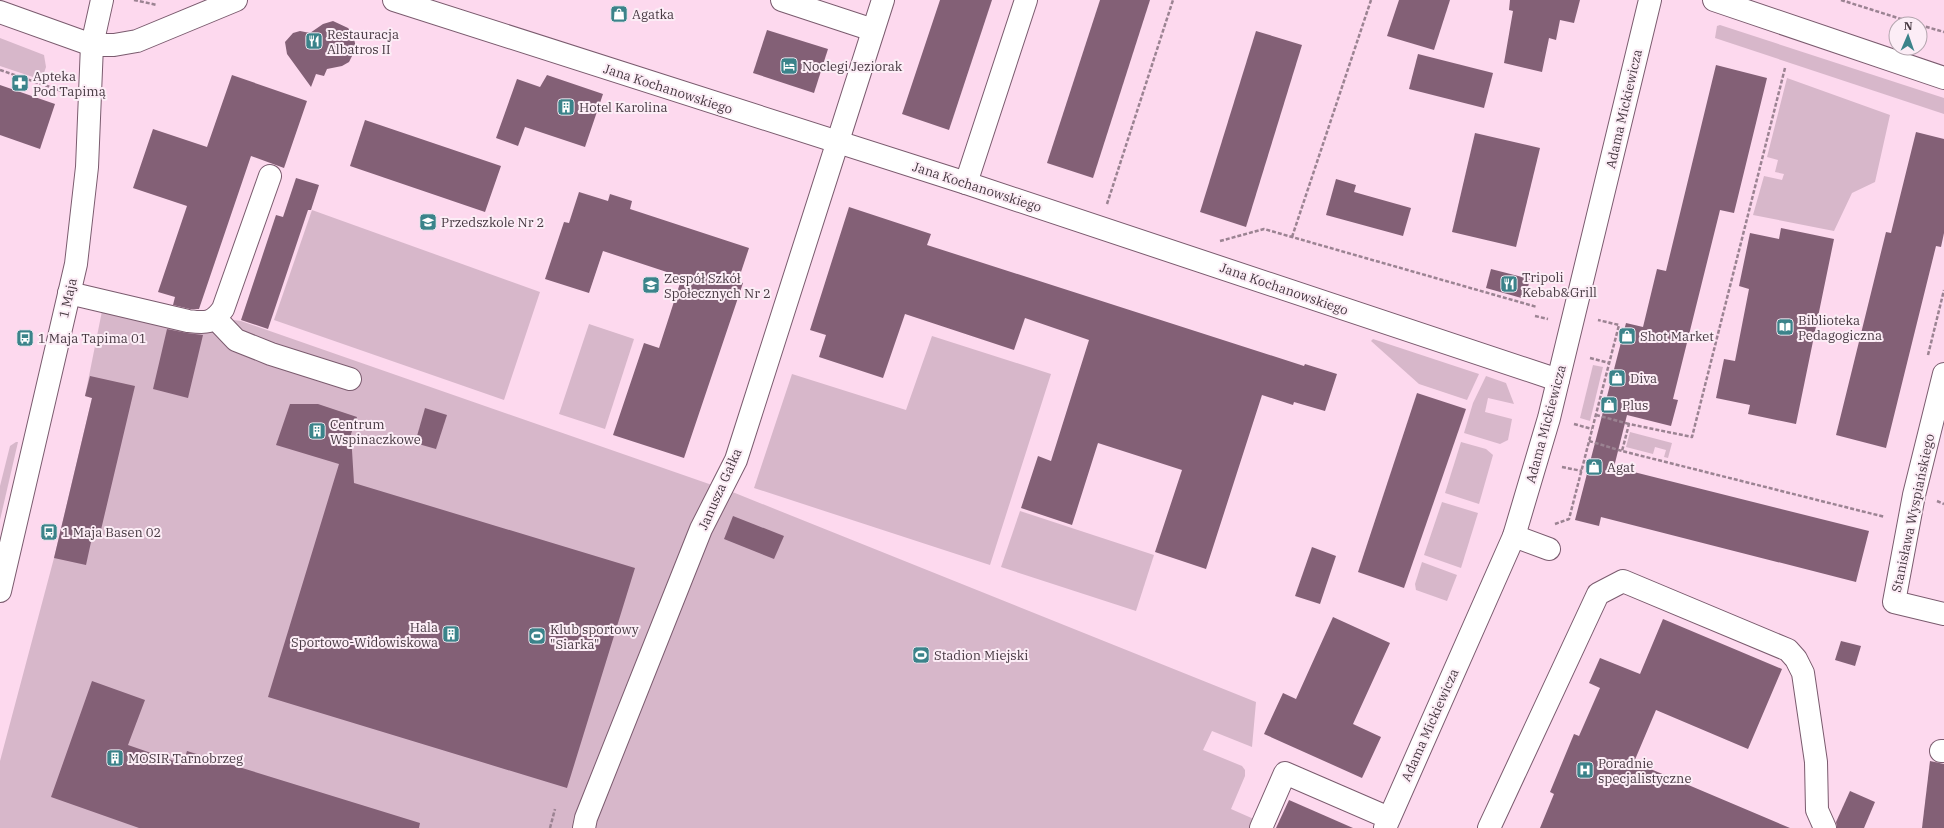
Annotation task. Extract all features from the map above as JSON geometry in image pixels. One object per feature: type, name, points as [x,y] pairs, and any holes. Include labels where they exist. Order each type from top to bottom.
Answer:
[{"type":"street","name":"1 Maja","points":[[0,590],[76,264],[88,168],[92,45],[102,0]]},
{"type":"street","points":[[0,12],[92,45],[114,45],[137,41],[236,0]]},
{"type":"street","name":"Jana Kochanowskiego","points":[[394,0],[440,7],[837,142],[966,183],[1558,380]]},
{"type":"street","points":[[782,0],[873,30]]},
{"type":"street","name":"Janusza Gałka","points":[[584,828],[586,818],[701,529],[736,460],[883,0]]},
{"type":"street","points":[[966,183],[1026,0]]},
{"type":"street","name":"Adama Mickiewicza","points":[[1387,823],[1514,536],[1549,418],[1650,0]]},
{"type":"street","points":[[1714,0],[1944,78]]},
{"type":"street","points":[[69,293],[188,321],[204,323],[216,320],[223,310],[270,176]]},
{"type":"street","points":[[216,320],[236,340],[271,354],[350,379]]},
{"type":"street","name":"Stanisława Wyspiańskiego","points":[[1944,374],[1907,527],[1894,602],[1944,614]]},
{"type":"street","points":[[1514,536],[1549,549]]},
{"type":"street","points":[[1489,828],[1598,594],[1623,581],[1788,650],[1796,659],[1803,673],[1816,762],[1817,810],[1825,828]]},
{"type":"street","points":[[1261,828],[1285,773],[1387,823]]},
{"type":"path","points":[[134,0],[163,6]]},
{"type":"path","points":[[1107,204],[1173,0]]},
{"type":"path","points":[[1292,237],[1371,0]]},
{"type":"path","points":[[1841,0],[1892,16]]},
{"type":"path","points":[[1928,27],[1944,32]]},
{"type":"path","points":[[1596,415],[1629,424],[1692,437],[1785,68]]},
{"type":"path","points":[[0,70],[70,94]]},
{"type":"path","points":[[1099,202],[1114,206]]},
{"type":"path","points":[[1213,238],[1220,241],[1264,229],[1537,307]]},
{"type":"path","points":[[1535,316],[1550,320]]},
{"type":"path","points":[[1554,524],[1570,519],[1619,325],[1598,320]]},
{"type":"path","points":[[1589,358],[1609,363]]},
{"type":"path","points":[[1573,424],[1592,430]]},
{"type":"path","points":[[1622,451],[1629,424]]},
{"type":"path","points":[[1589,441],[1622,451],[1886,518],[1907,527]]},
{"type":"path","points":[[1562,467],[1582,472]]},
{"type":"path","points":[[550,828],[555,809]]},
{"type":"shaded area","points":[[1720,25],[1944,98],[1944,114],[1715,38],[1717,26]]},
{"type":"shaded area","points":[[0,38],[44,55],[46,67],[43,76],[38,78],[33,77],[0,66]]},
{"type":"shaded area","points":[[1787,78],[1890,115],[1875,182],[1852,193],[1834,231],[1753,215],[1764,176],[1782,180],[1784,174],[1775,172],[1778,160],[1767,157]]},
{"type":"shaded area","points":[[312,210],[540,292],[504,400],[274,320]]},
{"type":"shaded area","points":[[105,296],[172,312],[241,321],[735,493],[1256,702],[1252,747],[1212,731],[1203,750],[1242,766],[1245,770],[1245,776],[1231,809],[1256,820],[1252,828],[0,828],[0,761],[54,558],[92,398],[85,396]]},
{"type":"shaded area","points":[[589,324],[634,339],[605,429],[559,414]]},
{"type":"shaded area","points":[[932,336],[1051,374],[990,565],[754,488],[792,374],[906,410]]},
{"type":"shaded area","points":[[1373,339],[1479,374],[1467,400],[1419,384],[1371,341]]},
{"type":"shaded area","points":[[1593,365],[1603,367],[1590,421],[1580,418]]},
{"type":"shaded area","points":[[1486,376],[1506,383],[1514,404],[1488,398],[1485,412],[1512,419],[1508,440],[1500,444],[1464,433],[1473,403]]},
{"type":"shaded area","points":[[1630,432],[1672,443],[1668,458],[1664,457],[1666,450],[1655,447],[1653,454],[1626,447]]},
{"type":"shaded area","points":[[18,442],[0,520],[0,486],[10,446]]},
{"type":"shaded area","points":[[1461,442],[1486,449],[1493,455],[1479,504],[1445,493]]},
{"type":"shaded area","points":[[1442,502],[1478,513],[1461,568],[1424,555]]},
{"type":"shaded area","points":[[1020,511],[1154,555],[1136,611],[1001,567]]},
{"type":"shaded area","points":[[1422,562],[1457,575],[1447,601],[1416,590],[1415,584]]},
{"type":"building","points":[[940,0],[992,0],[949,130],[902,114]]},
{"type":"building","points":[[1100,0],[1150,0],[1093,178],[1047,163]]},
{"type":"building","points":[[1399,0],[1450,0],[1434,50],[1387,36]]},
{"type":"building","points":[[1510,0],[1580,0],[1574,23],[1560,20],[1556,40],[1549,38],[1542,72],[1504,63],[1513,11],[1509,10]]},
{"type":"building","points":[[333,21],[348,28],[353,34],[356,48],[349,62],[342,66],[327,69],[324,76],[316,74],[311,87],[287,54],[285,42],[293,33],[300,31],[310,33],[323,24]]},
{"type":"building","name":"Noclegi Jeziorak","points":[[767,30],[828,49],[814,93],[753,73]]},
{"type":"building","points":[[1256,31],[1302,45],[1246,227],[1200,212]]},
{"type":"building","points":[[1418,54],[1493,73],[1484,108],[1409,89]]},
{"type":"building","points":[[1716,65],[1767,78],[1734,213],[1720,210],[1673,399],[1678,400],[1671,426],[1627,415],[1614,467],[1869,531],[1856,582],[1601,517],[1599,526],[1575,520],[1626,323],[1643,327],[1657,269],[1666,271]]},
{"type":"building","points":[[232,75],[307,101],[284,168],[251,156],[199,309],[190,309],[173,305],[175,297],[158,292],[187,206],[133,188],[153,129],[207,147]]},
{"type":"building","name":"Hotel Karolina","points":[[547,75],[603,94],[585,147],[525,127],[518,146],[496,138],[517,79],[540,87]]},
{"type":"building","points":[[0,85],[55,104],[40,149],[0,135]]},
{"type":"building","points":[[365,120],[501,166],[485,212],[350,166]]},
{"type":"building","points":[[1916,132],[1944,139],[1944,233],[1941,247],[1936,246],[1886,448],[1836,435],[1886,232],[1891,233]]},
{"type":"building","points":[[1475,133],[1540,148],[1516,247],[1452,232]]},
{"type":"building","points":[[296,178],[319,185],[311,210],[308,210],[268,329],[241,320],[276,215],[283,217]]},
{"type":"building","points":[[1336,179],[1356,185],[1354,192],[1411,208],[1403,236],[1326,215]]},
{"type":"building","points":[[579,192],[608,201],[610,194],[632,201],[630,209],[749,248],[738,281],[743,283],[684,458],[613,435],[644,343],[659,348],[682,277],[603,251],[589,293],[545,279],[564,222],[569,223]]},
{"type":"building","points":[[849,207],[931,234],[927,245],[1304,366],[1305,364],[1337,374],[1325,411],[1294,402],[1293,405],[1262,395],[1206,569],[1155,552],[1182,470],[1098,443],[1072,525],[1021,508],[1038,456],[1051,461],[1089,340],[1025,318],[1014,350],[905,314],[883,378],[819,357],[826,335],[810,330]]},
{"type":"building","name":"Biblioteka Pedagogiczna","points":[[1781,228],[1834,239],[1796,424],[1748,414],[1750,405],[1716,398],[1724,359],[1735,361],[1749,289],[1739,286],[1750,233],[1779,239]]},
{"type":"building","points":[[1491,269],[1530,279],[1525,299],[1486,288]]},
{"type":"building","points":[[167,329],[203,335],[188,398],[153,389]]},
{"type":"building","points":[[90,376],[135,386],[100,534],[93,533],[86,565],[54,558],[92,398],[85,396]]},
{"type":"building","points":[[1417,393],[1466,409],[1404,588],[1358,572]]},
{"type":"building","name":"Hala Sportowo-Widowiskowa","points":[[290,404],[318,404],[357,417],[351,434],[354,483],[635,568],[567,788],[268,697],[339,464],[276,445]]},
{"type":"building","points":[[425,408],[447,415],[436,449],[415,443]]},
{"type":"building","points":[[733,516],[784,536],[774,559],[724,539]]},
{"type":"building","points":[[1312,547],[1336,556],[1320,604],[1295,596]]},
{"type":"building","points":[[1333,617],[1390,643],[1353,724],[1381,737],[1362,778],[1264,734],[1283,693],[1296,699]]},
{"type":"building","points":[[1663,619],[1782,669],[1748,749],[1656,710],[1634,762],[1790,828],[1540,828],[1554,794],[1550,792],[1574,734],[1579,736],[1600,688],[1589,683],[1600,658],[1640,674]]},
{"type":"building","points":[[1841,641],[1861,646],[1855,666],[1835,660]]},
{"type":"building","name":"MOSIR Tarnobrzeg","points":[[92,681],[145,700],[128,745],[183,764],[187,751],[420,823],[419,828],[139,828],[51,797]]},
{"type":"building","points":[[1930,761],[1944,764],[1944,828],[1922,828]]},
{"type":"building","points":[[1850,791],[1875,802],[1864,828],[1837,828],[1836,822]]},
{"type":"building","points":[[1289,800],[1353,828],[1276,828]]},
{"type":"place","name":"Agatka","points":[[619,14]]},
{"type":"place","name":"Restauracja Albatros II","points":[[314,41]]},
{"type":"place","name":"Noclegi Jeziorak","points":[[789,66]]},
{"type":"place","name":"Apteka Pod Tapimą","points":[[20,83]]},
{"type":"place","name":"Hotel Karolina","points":[[566,107]]},
{"type":"place","name":"Przedszkole Nr 2","points":[[428,222]]},
{"type":"place","name":"Tripoli Kebab&Grill","points":[[1509,284]]},
{"type":"place","name":"Zespół Szkół Społecznych Nr 2","points":[[651,285]]},
{"type":"place","name":"Biblioteka Pedagogiczna","points":[[1785,327]]},
{"type":"place","name":"Shot Market","points":[[1627,336]]},
{"type":"place","name":"1 Maja Tapima 01","points":[[25,338]]},
{"type":"place","name":"Diva","points":[[1617,378]]},
{"type":"place","name":"Plus","points":[[1609,405]]},
{"type":"place","name":"Centrum Wspinaczkowe","points":[[317,431]]},
{"type":"place","name":"Agat","points":[[1594,467]]},
{"type":"place","name":"1 Maja Basen 02","points":[[49,532]]},
{"type":"place","name":"Hala Sportowo-Widowiskowa","points":[[451,634]]},
{"type":"place","name":"Klub sportowy \"Siarka\"","points":[[537,636]]},
{"type":"place","name":"Stadion Miejski","points":[[921,655]]},
{"type":"place","name":"MOSIR Tarnobrzeg","points":[[115,758]]},
{"type":"place","name":"Poradnie specjalistyczne","points":[[1585,770]]}]
